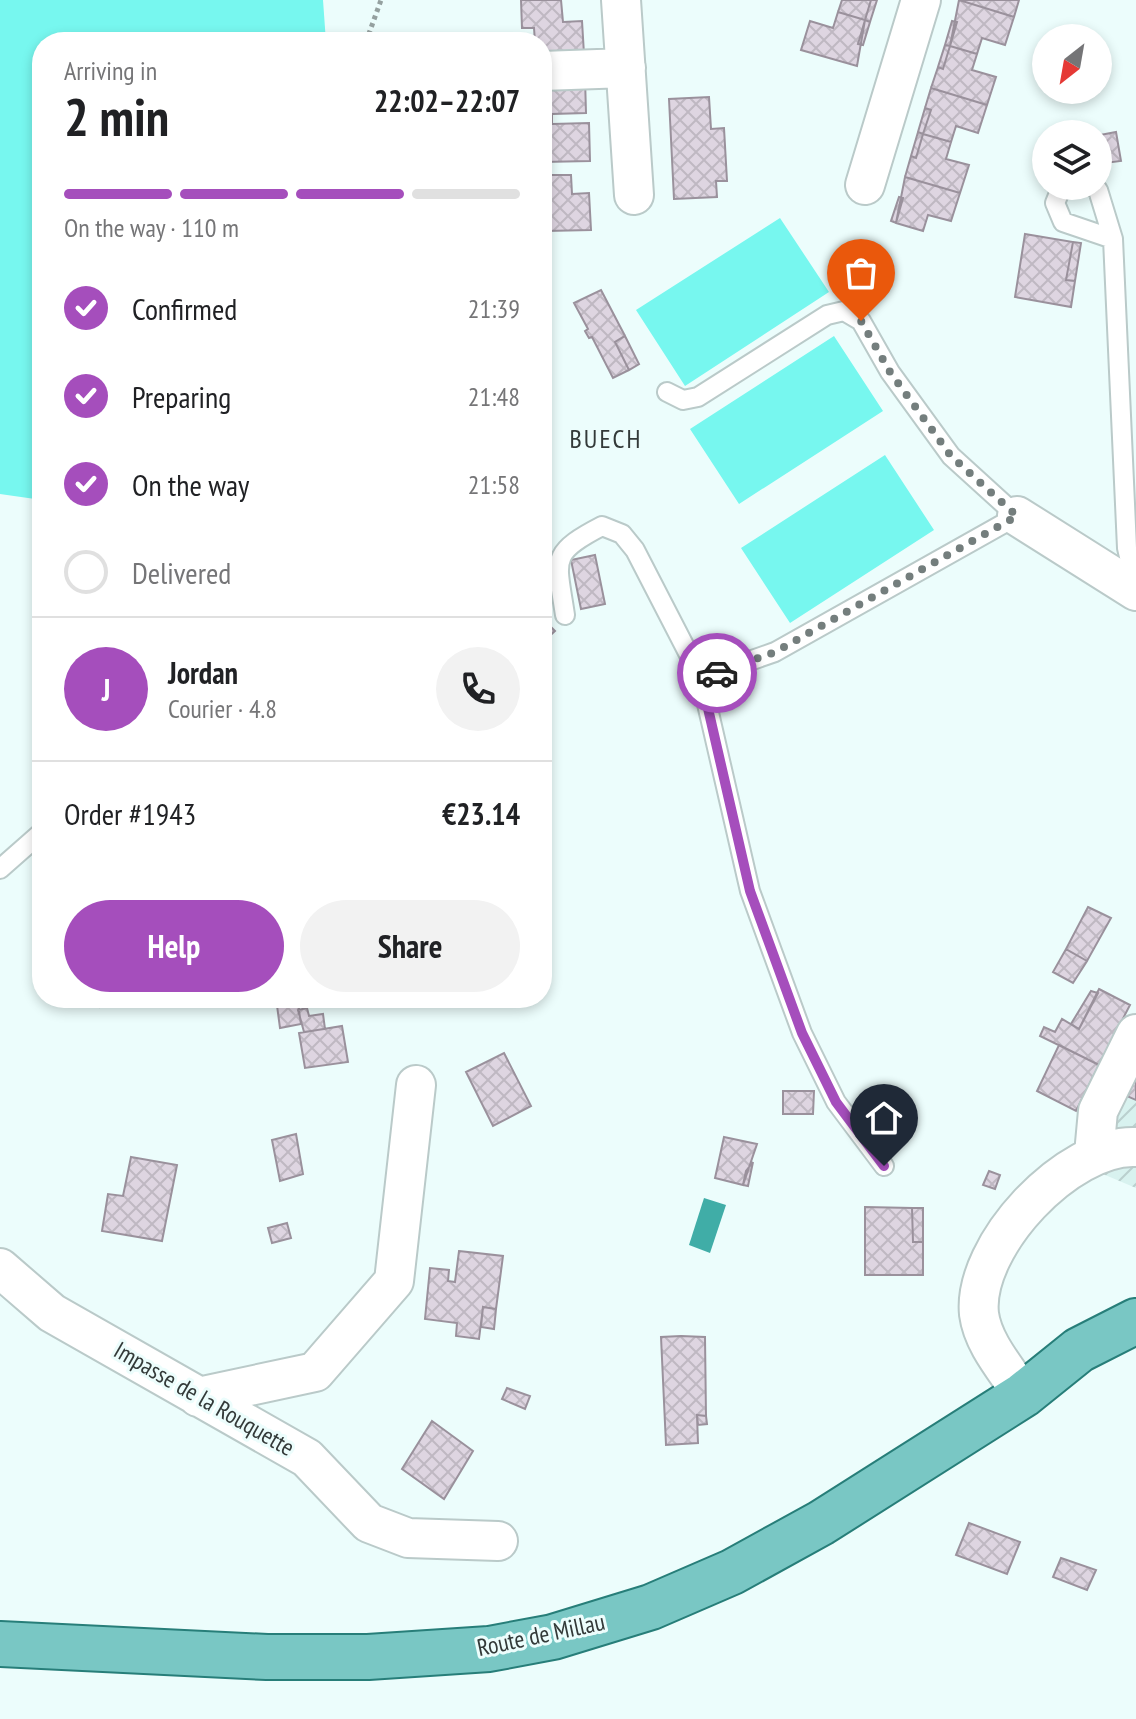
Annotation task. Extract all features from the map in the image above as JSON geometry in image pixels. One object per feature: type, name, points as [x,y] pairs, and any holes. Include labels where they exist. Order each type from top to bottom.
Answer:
[{"type":"main road","name":"Route de Millau","points":[[0,1644],[267,1657],[368,1657],[489,1649],[553,1637],[628,1615],[732,1572],[821,1523],[1023,1395],[1079,1350],[1136,1321]]},
{"type":"main road","name":"Route de Millau","points":[[1023,1395],[1089,1376],[1136,1353]]},
{"type":"street","points":[[621,0],[634,195]]},
{"type":"street","points":[[865,185],[921,0]]},
{"type":"street","points":[[552,71],[626,68]]},
{"type":"street","points":[[1017,516],[1136,589]]},
{"type":"street","points":[[1094,1154],[1098,1111],[1136,1034]]},
{"type":"street","points":[[198,1397],[315,1372],[394,1281],[416,1085]]},
{"type":"street","points":[[1023,1395],[987,1340],[979,1314],[981,1286],[998,1250],[1025,1209],[1050,1183],[1094,1154],[1136,1147]]},
{"type":"street","name":"Impasse de la Rouquette","points":[[0,1268],[52,1313],[307,1458],[369,1523],[408,1538],[498,1541]]},
{"type":"lane","points":[[1056,200],[1063,222],[1113,239]]},
{"type":"lane","points":[[1101,200],[1113,239],[1127,548],[1136,589]]},
{"type":"lane","points":[[667,392],[683,400],[698,397],[827,315],[844,311],[861,321],[890,372],[951,456],[1017,516],[775,652],[701,678]]},
{"type":"lane","points":[[565,615],[557,563],[569,543],[602,526],[622,534],[635,550],[701,678],[750,891],[802,1033],[836,1102],[884,1166]]},
{"type":"lane","points":[[0,869],[32,841]]},
{"type":"path","points":[[370,32],[381,0]]},
{"type":"shaded area","points":[[0,0],[323,0],[325,32],[32,32],[32,499],[0,494]]},
{"type":"shaded area","points":[[780,218],[829,292],[685,386],[636,310]]},
{"type":"shaded area","points":[[834,336],[883,411],[739,504],[690,429]]},
{"type":"shaded area","points":[[885,455],[934,530],[790,623],[741,548]]},
{"type":"shaded area","points":[[1136,1028],[1136,1188],[1072,1161]]},
{"type":"shaded area","points":[[704,1198],[726,1205],[710,1253],[689,1245]]},
{"type":"building","points":[[521,0],[561,0],[563,22],[582,21],[584,54],[552,56],[552,32],[522,28]]},
{"type":"building","points":[[842,0],[871,0],[865,20],[838,12]]},
{"type":"building","points":[[871,0],[877,0],[870,22],[865,20]]},
{"type":"building","points":[[959,0],[1019,0],[1014,17]]},
{"type":"building","points":[[959,0],[1014,17],[1005,45],[982,38],[977,54],[950,46]]},
{"type":"building","points":[[838,12],[865,20],[857,66],[801,50],[810,21],[833,28]]},
{"type":"building","points":[[865,20],[870,22],[863,45],[858,44]]},
{"type":"building","points":[[952,21],[957,22],[950,46],[945,45]]},
{"type":"building","points":[[945,45],[950,46],[943,69],[938,67]]},
{"type":"building","points":[[950,46],[977,54],[972,70],[996,77],[987,105],[931,88],[938,67],[943,69]]},
{"type":"building","points":[[585,78],[586,113],[552,114],[552,80]]},
{"type":"building","points":[[931,88],[987,105],[978,133],[956,126],[951,142],[923,134],[931,110],[925,108]]},
{"type":"building","points":[[709,97],[711,129],[724,128],[727,181],[716,181],[717,197],[674,199],[669,99]]},
{"type":"building","points":[[925,108],[931,110],[923,134],[918,132]]},
{"type":"building","points":[[589,123],[590,161],[552,162],[552,124]]},
{"type":"building","points":[[918,132],[923,134],[916,158],[911,156]]},
{"type":"building","points":[[1116,132],[1121,161],[1112,162],[1112,133]]},
{"type":"building","points":[[923,134],[951,142],[946,159],[969,165],[960,193],[905,177],[911,156],[916,158]]},
{"type":"building","points":[[552,175],[571,175],[572,194],[589,193],[591,230],[552,231]]},
{"type":"building","points":[[905,177],[960,193],[951,221],[928,215],[923,231],[896,223]]},
{"type":"building","points":[[899,197],[903,198],[896,223],[891,221]]},
{"type":"building","points":[[1025,234],[1073,242],[1066,280],[1075,281],[1071,307],[1015,297]]},
{"type":"building","points":[[1073,242],[1081,243],[1075,281],[1066,280]]},
{"type":"building","points":[[601,290],[625,336],[615,342],[629,370],[613,378],[592,337],[589,338],[585,331],[588,329],[574,303]]},
{"type":"building","points":[[625,336],[639,364],[629,370],[615,342]]},
{"type":"building","points":[[595,555],[605,604],[581,609],[571,560]]},
{"type":"building","points":[[1088,907],[1111,918],[1087,961],[1066,949]]},
{"type":"building","points":[[1066,949],[1087,961],[1073,983],[1053,972]]},
{"type":"building","points":[[1099,989],[1130,1005],[1099,1065],[1040,1036],[1044,1027],[1055,1032],[1062,1019],[1079,1029]]},
{"type":"building","points":[[1091,991],[1098,993],[1079,1029],[1071,1024]]},
{"type":"building","points":[[277,1008],[299,1008],[301,1024],[280,1028]]},
{"type":"building","points":[[307,1008],[309,1016],[323,1014],[325,1029],[304,1032],[298,1010]]},
{"type":"building","points":[[342,1026],[348,1062],[305,1068],[299,1033]]},
{"type":"building","points":[[1059,1045],[1099,1065],[1076,1111],[1037,1091]]},
{"type":"building","points":[[1136,1047],[1136,1100],[1113,1090]]},
{"type":"building","points":[[504,1053],[531,1106],[493,1126],[466,1072]]},
{"type":"building","points":[[783,1091],[814,1091],[813,1114],[783,1114]]},
{"type":"building","points":[[296,1134],[303,1174],[280,1181],[272,1140]]},
{"type":"building","points":[[724,1137],[757,1144],[743,1185],[715,1178]]},
{"type":"building","points":[[131,1157],[177,1165],[162,1241],[102,1231],[108,1194],[123,1196]]},
{"type":"building","points":[[753,1162],[748,1186],[743,1185],[746,1171]]},
{"type":"building","points":[[989,1171],[1000,1175],[995,1189],[983,1185]]},
{"type":"building","points":[[865,1207],[912,1208],[913,1242],[923,1242],[923,1275],[865,1275]]},
{"type":"building","points":[[912,1208],[923,1208],[923,1242],[913,1242]]},
{"type":"building","points":[[287,1223],[291,1238],[272,1243],[268,1228]]},
{"type":"building","points":[[459,1251],[503,1256],[496,1309],[483,1307],[479,1339],[456,1336],[457,1323],[425,1319],[430,1268],[449,1270],[448,1281],[455,1282]]},
{"type":"building","points":[[483,1307],[496,1309],[494,1329],[481,1327]]},
{"type":"building","points":[[661,1337],[705,1337],[706,1416],[697,1415],[698,1443],[666,1445]]},
{"type":"building","points":[[507,1388],[530,1396],[525,1409],[502,1399]]},
{"type":"building","points":[[697,1415],[706,1416],[707,1424],[698,1425]]},
{"type":"building","points":[[432,1421],[473,1451],[444,1499],[402,1469]]},
{"type":"building","points":[[969,1523],[1020,1542],[1007,1574],[956,1555]]},
{"type":"building","points":[[1061,1558],[1096,1570],[1087,1590],[1053,1577]]},
{"type":"way so far","points":[[717,673],[775,652],[1017,516],[951,456],[890,372],[861,321]]},
{"type":"district","name":"BUECH","points":[[606,439]]},
{"type":"route","points":[[717,673],[701,678],[750,891],[802,1033],[836,1102],[884,1166]]}]
